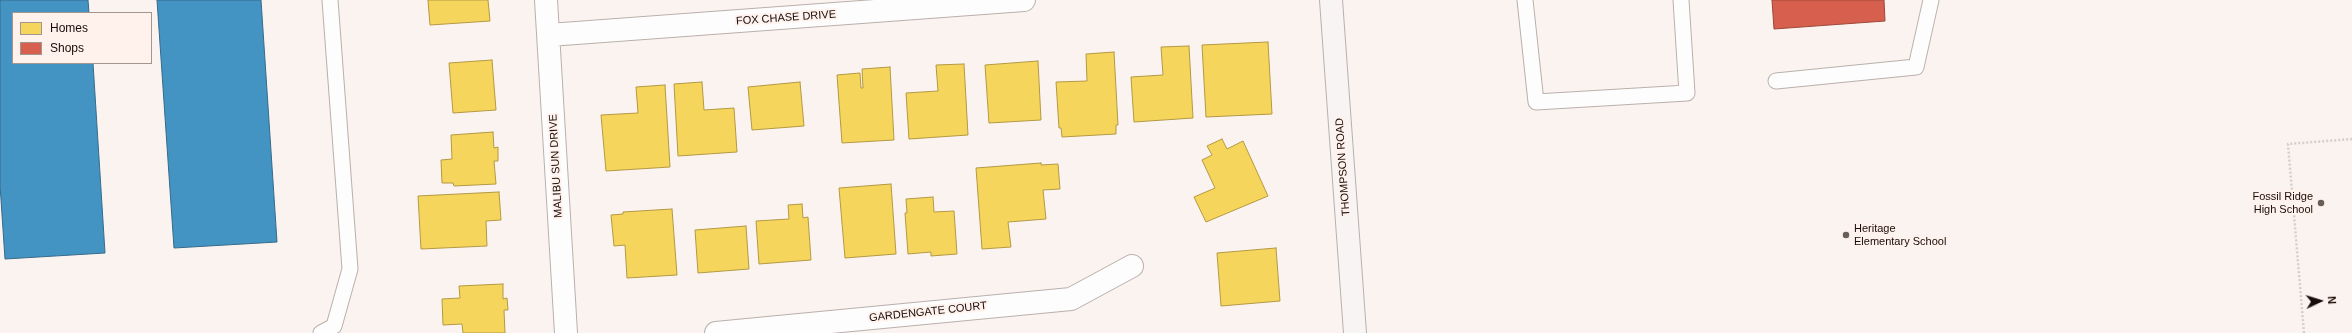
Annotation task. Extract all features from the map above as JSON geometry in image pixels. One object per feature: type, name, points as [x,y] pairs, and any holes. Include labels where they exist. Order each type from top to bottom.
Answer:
[{"type":"street","name":"MALIBU SUN DRIVE","points":[[546,0],[566,333]]},
{"type":"street","name":"FOX CHASE DRIVE","points":[[548,35],[1024,0]]},
{"type":"street","name":"THOMPSON ROAD","points":[[1331,0],[1355,333]]},
{"type":"street","name":"GARDENGATE COURT","points":[[716,333],[1071,299],[1132,266]]},
{"type":"lane","points":[[321,333],[334,326],[350,269],[330,0]]},
{"type":"lane","points":[[1525,0],[1536,102],[1688,93],[1681,0]]},
{"type":"lane","points":[[1776,81],[1916,67],[1931,0]]},
{"type":"path","points":[[2304,333],[2288,144],[2352,139]]},
{"type":"building: Homes","points":[[428,0],[488,0],[490,21],[430,25]]},
{"type":"building: Homes","points":[[1268,42],[1272,114],[1206,117],[1202,45]]},
{"type":"building: Homes","points":[[1189,46],[1193,118],[1134,122],[1131,77],[1163,75],[1161,47]]},
{"type":"building: Homes","points":[[1114,52],[1118,125],[1116,125],[1116,134],[1062,137],[1061,128],[1059,128],[1056,82],[1087,81],[1086,54]]},
{"type":"building: Homes","points":[[492,60],[496,110],[453,113],[449,63]]},
{"type":"building: Homes","points":[[1038,61],[1041,120],[989,123],[985,65]]},
{"type":"building: Homes","points":[[964,64],[968,135],[909,139],[906,93],[938,91],[936,65]]},
{"type":"building: Homes","points":[[890,67],[894,140],[842,143],[837,75],[860,73],[861,88],[863,88],[862,69]]},
{"type":"building: Homes","points":[[702,82],[704,110],[734,108],[737,152],[678,156],[674,84]]},
{"type":"building: Homes","points":[[800,82],[804,126],[752,130],[748,87]]},
{"type":"building: Homes","points":[[665,85],[670,167],[606,171],[601,115],[638,113],[636,87]]},
{"type":"building: Homes","points":[[493,132],[494,148],[498,147],[498,161],[494,161],[496,184],[454,186],[453,183],[442,183],[441,160],[452,159],[451,135]]},
{"type":"building: Homes","points":[[1222,139],[1227,149],[1243,141],[1268,196],[1206,222],[1194,197],[1215,188],[1202,160],[1212,155],[1207,146]]},
{"type":"building: Homes","points":[[1041,163],[1041,165],[1058,164],[1060,189],[1043,190],[1046,219],[1008,222],[1011,247],[982,249],[976,168]]},
{"type":"building: Homes","points":[[891,184],[896,254],[845,258],[839,188]]},
{"type":"building: Homes","points":[[499,192],[501,220],[486,221],[487,246],[421,249],[418,196]]},
{"type":"building: Homes","points":[[933,197],[934,212],[954,211],[957,254],[931,256],[931,252],[908,254],[905,213],[907,213],[906,199]]},
{"type":"building: Homes","points":[[802,204],[803,218],[808,217],[811,260],[759,264],[756,221],[789,219],[788,205]]},
{"type":"building: Homes","points":[[672,209],[677,275],[627,278],[625,245],[614,246],[611,215],[623,214],[623,212]]},
{"type":"building: Homes","points":[[746,226],[749,269],[698,273],[695,230]]},
{"type":"building: Homes","points":[[1276,248],[1280,301],[1221,306],[1217,253]]},
{"type":"building: Homes","points":[[503,284],[503,299],[507,298],[508,310],[504,310],[505,333],[463,333],[462,324],[443,325],[442,299],[460,298],[459,286]]},
{"type":"building: Shops","points":[[1772,0],[1884,0],[1885,21],[1774,29]]},
{"type":"building: Schools","points":[[0,0],[88,0],[89,12],[12,12],[12,64],[93,64],[105,253],[5,259],[0,185]]},
{"type":"building: Schools","points":[[157,0],[261,0],[277,242],[174,248]]},
{"type":"place","name":"Fossil Ridge High School","points":[[2321,203]]},
{"type":"place","name":"Heritage Elementary School","points":[[1846,235]]}]
